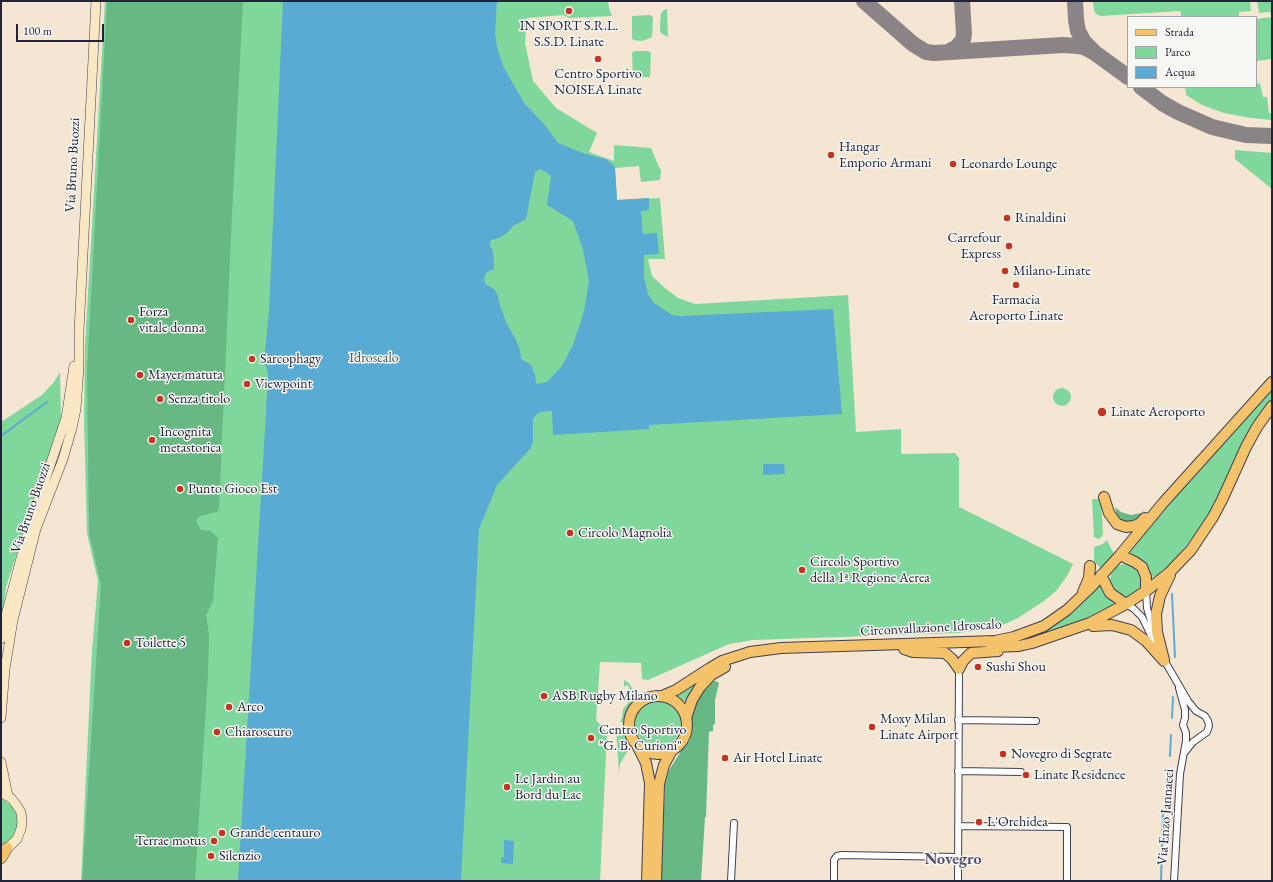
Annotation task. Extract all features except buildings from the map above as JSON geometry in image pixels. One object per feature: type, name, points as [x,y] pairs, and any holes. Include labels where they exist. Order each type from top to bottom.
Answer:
[{"type":"highway","points":[[1,858],[4,849]]},
{"type":"main road","name":"Via Bruno Buozzi","points":[[1,718],[5,669],[12,620],[36,529],[63,459],[76,409],[96,1]]},
{"type":"main road","name":"Via Bruno Buozzi","points":[[1,639],[29,528],[66,418],[79,331]]},
{"type":"main road","name":"Circonvallazione Idroscalo","points":[[662,696],[676,690],[722,662],[750,652],[781,648],[969,643],[1005,640],[1044,626],[1076,602],[1120,555],[1162,503],[1272,382]]},
{"type":"main road","name":"Circonvallazione Idroscalo","points":[[686,718],[692,700],[705,682],[719,670],[738,662],[753,658],[781,654],[1018,646],[1062,634],[1095,622],[1146,591],[1175,567],[1191,550],[1213,517],[1246,447],[1257,427],[1272,406]]},
{"type":"main road","points":[[1104,497],[1113,520],[1117,524],[1126,527],[1139,524],[1162,503]]},
{"type":"main road","points":[[1120,555],[1136,562],[1142,567],[1146,577],[1146,591]]},
{"type":"main road","points":[[1076,602],[1086,587],[1089,578],[1090,566]]},
{"type":"main road","points":[[1164,662],[1156,628],[1156,610],[1162,589],[1175,567]]},
{"type":"main road","points":[[1101,575],[1110,593],[1126,604]]},
{"type":"main road","points":[[1062,634],[1099,625],[1110,624],[1120,626],[1131,630],[1140,636],[1164,662]]},
{"type":"main road","points":[[904,649],[913,652],[946,654],[959,669],[962,661],[973,652],[1002,651],[1018,646]]},
{"type":"main road","points":[[647,881],[650,783],[646,763],[630,732],[629,726],[631,714],[634,708],[650,697],[662,696],[673,700],[681,708],[686,718],[686,734],[680,743],[672,750],[664,765],[659,784],[656,881]]},
{"type":"main road","points":[[637,745],[647,752],[653,753],[660,754],[672,750]]},
{"type":"main road","points":[[1,762],[4,794],[18,806],[22,815],[19,836],[4,849]]},
{"type":"street","name":"Via Enzo Jannacci","points":[[1146,591],[1148,614],[1164,662]]},
{"type":"street","name":"Via Enzo Jannacci","points":[[1126,604],[1136,610],[1142,617],[1164,662],[1179,688],[1190,704],[1206,718],[1209,726],[1206,734],[1191,744],[1184,756]]},
{"type":"street","points":[[958,881],[959,669]]},
{"type":"street","name":"Via Enzo Jannacci","points":[[1174,881],[1180,774],[1186,743],[1186,733],[1183,725],[1185,718],[1185,707],[1179,688]]},
{"type":"street","points":[[1185,718],[1190,714],[1199,713]]},
{"type":"street","points":[[958,720],[1036,721]]},
{"type":"street","points":[[1186,733],[1190,737],[1199,738]]},
{"type":"street","points":[[958,771],[1021,772]]},
{"type":"street","points":[[731,881],[734,823]]},
{"type":"street","points":[[958,826],[1067,827],[1067,881]]},
{"type":"street","points":[[834,881],[834,860],[837,856],[957,857]]},
{"type":"green space","name":"Idroscalo","points":[[105,1],[608,1],[612,16],[569,18],[563,15],[527,18],[525,43],[533,81],[556,108],[597,133],[589,152],[614,161],[614,145],[651,148],[661,170],[660,180],[641,182],[639,166],[615,168],[617,200],[660,198],[665,259],[648,259],[652,276],[678,298],[695,304],[848,295],[856,432],[901,429],[901,453],[903,454],[955,453],[959,458],[959,507],[1073,564],[1067,576],[1056,591],[1044,601],[1018,618],[996,628],[957,633],[753,640],[729,644],[648,680],[642,679],[641,663],[600,662],[596,720],[607,733],[600,881],[81,881],[92,650],[98,581],[87,533],[84,419],[85,345]]},
{"type":"green space","points":[[107,1],[243,1],[219,509],[217,512],[200,516],[196,521],[201,530],[211,531],[218,538],[213,601],[206,615],[209,634],[208,674],[195,881],[82,881],[101,585],[89,533],[87,371]]},
{"type":"green space","points":[[1093,1],[1250,1],[1251,11],[1239,12],[1239,16],[1181,16],[1181,12],[1179,11],[1101,16],[1096,14]]},
{"type":"green space","points":[[1257,1],[1272,1],[1272,17],[1270,12],[1259,13]]},
{"type":"green space","points":[[667,9],[668,37],[660,31],[661,13]]},
{"type":"green space","points":[[632,16],[652,16],[653,19],[652,37],[641,41],[633,40]]},
{"type":"green space","points":[[1272,17],[1272,59],[1257,61],[1257,19]]},
{"type":"green space","points":[[634,51],[648,51],[651,53],[650,77],[633,77],[632,53]]},
{"type":"green space","points":[[1260,83],[1263,97],[1267,97],[1269,113],[1272,113],[1272,120],[1224,113],[1202,105],[1186,95],[1185,88],[1257,88],[1257,84]]},
{"type":"green space","points":[[1235,150],[1272,153],[1272,189],[1235,159]]},
{"type":"green space","points":[[60,372],[61,418],[6,587],[1,629],[1,422],[42,395],[54,382]]},
{"type":"green space","points":[[1272,387],[1272,400],[1254,425],[1210,515],[1171,563],[1157,575],[1150,578],[1128,553],[1129,549]]},
{"type":"green space","points":[[1062,388],[1068,391],[1071,397],[1068,403],[1062,406],[1056,403],[1053,397],[1056,391]]},
{"type":"green space","points":[[1092,499],[1101,499],[1103,535],[1098,539],[1094,537]]},
{"type":"green space","points":[[1115,507],[1121,512],[1131,515],[1141,513],[1145,510],[1134,521],[1126,522],[1117,517]]},
{"type":"green space","points":[[1107,540],[1114,554],[1101,569],[1094,561],[1094,547],[1103,544]]},
{"type":"green space","points":[[1123,564],[1129,564],[1138,568],[1142,580],[1138,592],[1129,596],[1123,596],[1114,592],[1110,583],[1110,577],[1114,568]]},
{"type":"green space","points":[[1101,585],[1105,594],[1115,605],[1089,619],[1035,638],[1015,641],[1056,624],[1079,605],[1098,586]]},
{"type":"green space","points":[[702,676],[687,702],[678,697],[677,694]]},
{"type":"green space","points":[[624,680],[628,682],[638,697],[632,702],[627,710],[623,723],[620,721],[622,718],[623,709],[628,703],[629,687],[627,685],[624,687]]},
{"type":"green space","points":[[710,681],[716,681],[719,683],[715,700],[715,724],[713,725],[713,731],[709,732],[706,817],[701,881],[661,881],[665,784],[669,770],[690,740],[692,729],[691,709]]},
{"type":"green space","points":[[653,701],[663,701],[671,705],[677,711],[681,719],[681,729],[677,737],[671,743],[663,747],[653,747],[645,743],[639,737],[635,729],[635,719],[639,711],[645,705]]},
{"type":"green space","points":[[616,728],[628,738],[628,750],[620,764],[619,773]]},
{"type":"green space","points":[[1,798],[12,806],[16,813],[18,822],[12,838],[5,844],[1,845]]},
{"type":"water","name":"Idroscalo","points":[[283,1],[497,1],[495,33],[497,47],[503,66],[524,103],[544,124],[558,143],[585,154],[606,159],[613,165],[615,168],[617,200],[649,198],[649,210],[641,211],[643,234],[657,233],[659,254],[644,255],[644,277],[648,294],[654,303],[672,315],[680,316],[833,309],[842,414],[649,425],[649,429],[553,435],[552,411],[538,413],[533,419],[533,442],[530,449],[497,485],[479,529],[461,881],[238,881],[268,378],[264,361],[269,311]],"holes":[[[541,169],[551,176],[547,205],[573,221],[583,249],[589,281],[584,311],[573,345],[562,366],[547,382],[536,384],[535,375],[531,365],[521,359],[520,350],[507,324],[498,296],[494,289],[485,284],[484,279],[487,272],[494,269],[493,251],[490,246],[491,240],[499,238],[507,233],[513,226],[526,219],[535,172]]]},
{"type":"water","points":[[763,464],[784,464],[785,474],[763,475]]},
{"type":"water","points":[[504,840],[514,841],[513,864],[501,863],[501,858],[504,857]]},
{"type":"waterway","points":[[1,436],[47,402]]},
{"type":"waterway","points":[[1172,594],[1175,657]]},
{"type":"waterway","points":[[1172,718],[1173,697]]},
{"type":"waterway","points":[[1170,756],[1171,735]]},
{"type":"waterway","points":[[1161,881],[1163,813],[1167,809],[1168,805],[1170,771]]},
{"type":"taxiway","points":[[864,1],[913,44],[926,52],[934,53],[1063,45],[1078,46],[1084,47],[1095,53],[1127,76]]},
{"type":"taxiway","points":[[948,52],[956,48],[963,40],[962,1]]},
{"type":"taxiway","points":[[1075,1],[1078,31],[1084,42],[1094,52]]},
{"type":"taxiway","points":[[1142,88],[1162,103],[1178,112],[1212,127],[1246,135],[1272,136]]},
{"type":"place","name":"IN SPORT S.R.L. S.S.D. Linate","points":[[569,11]]},
{"type":"place","name":"Centro Sportivo NOISEA Linate","points":[[598,59]]},
{"type":"place","name":"Hangar Emporio Armani","points":[[831,155]]},
{"type":"place","name":"Leonardo Lounge","points":[[953,164]]},
{"type":"place","name":"Rinaldini","points":[[1007,218]]},
{"type":"place","name":"Carrefour Express","points":[[1009,246]]},
{"type":"place","name":"Milano-Linate","points":[[1005,271]]},
{"type":"place","name":"Farmacia Aeroporto Linate","points":[[1016,285]]},
{"type":"place","name":"Forza vitale donna","points":[[131,320]]},
{"type":"place","name":"Sarcophagy","points":[[252,359]]},
{"type":"place","name":"Mayer matuta","points":[[140,375]]},
{"type":"place","name":"Viewpoint","points":[[247,384]]},
{"type":"place","name":"Senza titolo","points":[[160,399]]},
{"type":"place","name":"Linate Aeroporto","points":[[1102,412]]},
{"type":"place","name":"Incognita metastorica","points":[[152,440]]},
{"type":"place","name":"Punto Gioco Est","points":[[180,489]]},
{"type":"place","name":"Circolo Magnolia","points":[[570,533]]},
{"type":"place","name":"Circolo Sportivo della 1ª Regione Aerea","points":[[802,570]]},
{"type":"place","name":"Toilette 5","points":[[127,643]]},
{"type":"place","name":"Sushi Shou","points":[[978,667]]},
{"type":"place","name":"ASB Rugby Milano","points":[[544,696]]},
{"type":"place","name":"Arco","points":[[229,707]]},
{"type":"place","name":"Moxy Milan Linate Airport","points":[[872,727]]},
{"type":"place","name":"Chiaroscuro","points":[[217,732]]},
{"type":"place","name":"Centro Sportivo \"G. B. Curioni\"","points":[[591,738]]},
{"type":"place","name":"Novegro di Segrate","points":[[1003,754]]},
{"type":"place","name":"Air Hotel Linate","points":[[725,758]]},
{"type":"place","name":"Linate Residence","points":[[1026,775]]},
{"type":"place","name":"Le Jardin au Bord du Lac","points":[[507,787]]},
{"type":"place","name":"L'Orchidea","points":[[979,822]]},
{"type":"place","name":"Grande centauro","points":[[222,833]]},
{"type":"place","name":"Terrae motus","points":[[214,841]]},
{"type":"place","name":"Silenzio","points":[[211,856]]},
{"type":"district","name":"Novegro","points":[[953,860]]}]
